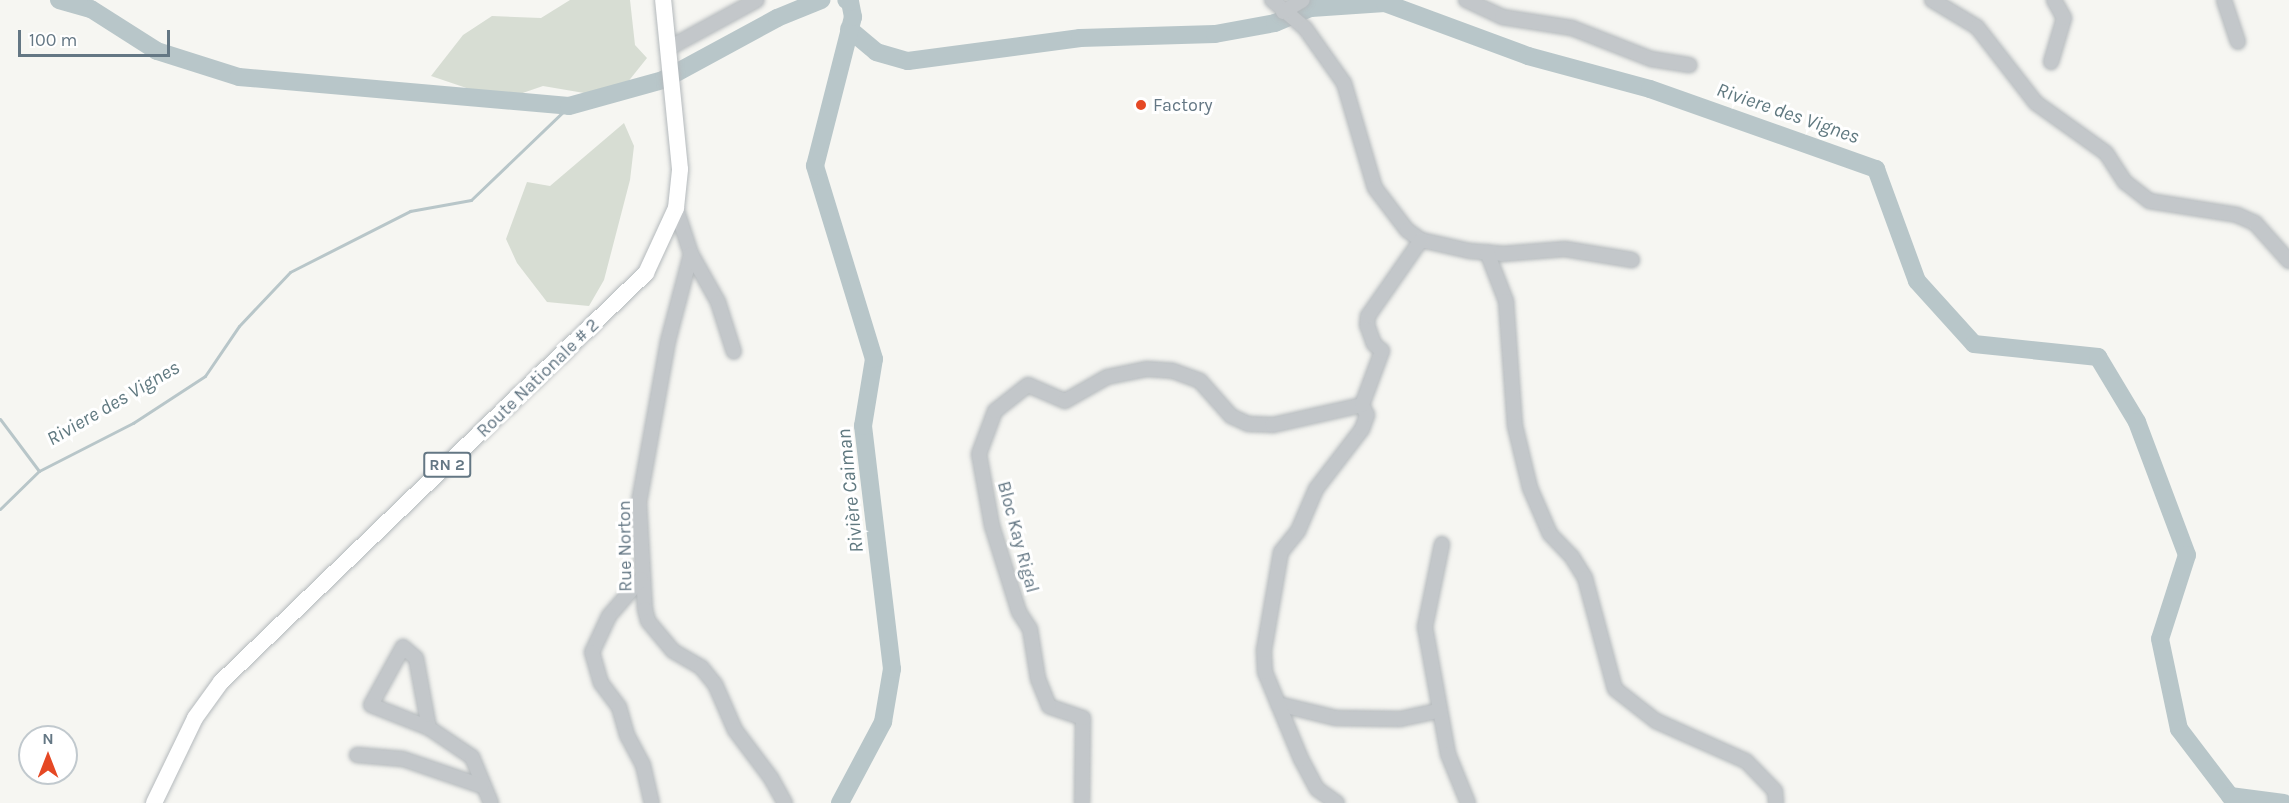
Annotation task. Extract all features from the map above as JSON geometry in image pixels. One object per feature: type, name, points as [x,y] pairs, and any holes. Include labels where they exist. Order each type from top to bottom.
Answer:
[{"type":"main road","name":"RN 2","points":[[663,0],[667,51]]},
{"type":"main road","name":"Route Nationale # 2","points":[[154,803],[195,718],[221,682],[646,273],[676,208],[680,169],[667,51]]},
{"type":"street","points":[[667,51],[757,0]]},
{"type":"street","points":[[1272,0],[1283,12],[1305,28],[1344,83],[1375,188],[1397,221],[1421,240],[1487,252],[1565,249],[1632,260]]},
{"type":"street","points":[[1283,12],[1303,0]]},
{"type":"street","points":[[1466,0],[1502,17],[1572,28],[1651,59],[1690,65]]},
{"type":"street","points":[[1932,0],[1977,27],[2036,103],[2106,153],[2125,182],[2149,201],[2194,206],[2246,219],[2273,240],[2289,261]]},
{"type":"street","points":[[2051,62],[2064,18],[2054,0]]},
{"type":"street","points":[[2224,0],[2238,42]]},
{"type":"street","points":[[676,208],[691,254],[718,302],[734,352]]},
{"type":"street","points":[[1337,803],[1317,789],[1265,672],[1264,650],[1281,552],[1298,531],[1321,481],[1362,429],[1367,415],[1362,405],[1382,351],[1374,344],[1367,325],[1368,316],[1421,240]]},
{"type":"street","points":[[1487,252],[1506,301],[1515,426],[1530,488],[1550,534],[1572,557],[1585,578],[1615,689],[1656,722],[1746,761],[1775,791],[1776,803]]},
{"type":"street","name":"Rue Norton","points":[[691,254],[668,341],[639,502],[641,579],[648,621],[673,651],[701,667],[714,684],[735,730],[771,778],[785,803]]},
{"type":"street","name":"Bloc Kay Rigal","points":[[1082,803],[1083,718],[1049,706],[1038,679],[1030,629],[1019,612],[992,526],[979,454],[995,411],[1028,385],[1065,401],[1107,377],[1147,369],[1173,370],[1200,381],[1231,416],[1248,424],[1273,425],[1362,405]]},
{"type":"street","points":[[1442,544],[1425,627],[1448,754],[1468,803]]},
{"type":"street","points":[[641,579],[609,616],[591,652],[602,683],[619,707],[630,742],[643,765],[652,803]]},
{"type":"street","points":[[429,728],[416,658],[404,647],[371,705],[429,728],[472,757],[482,786],[491,803]]},
{"type":"street","points":[[1278,704],[1336,718],[1400,719],[1439,711]]},
{"type":"street","points":[[357,755],[403,759],[482,786]]},
{"type":"shaded area","points":[[570,0],[630,0],[635,45],[647,58],[627,83],[590,94],[543,86],[502,100],[431,76],[463,35],[492,16],[541,18]]},
{"type":"shaded area","points":[[624,123],[634,146],[630,180],[604,280],[589,306],[547,302],[517,263],[506,239],[527,182],[550,186]]},
{"type":"waterway","name":"Riviere des Vignes","points":[[59,0],[91,9],[157,51],[239,77],[569,106],[663,80],[777,18],[821,0]]},
{"type":"waterway","name":"Rivière Caiman","points":[[840,803],[883,722],[892,669],[863,426],[874,359],[815,166],[853,17],[850,2],[846,0]]},
{"type":"waterway","name":"Riviere des Vignes","points":[[849,29],[876,52],[908,61],[1080,38],[1215,34],[1275,23],[1311,8],[1385,3],[1528,56],[1650,89],[1876,169],[1917,281],[1974,344],[2098,357],[2137,422],[2187,555],[2160,639],[2179,729],[2230,796],[2284,803]]},
{"type":"waterway","name":"Riviere des Vignes","points":[[0,419],[39,471],[133,423],[205,376],[239,326],[290,272],[410,211],[471,200],[569,106]]},
{"type":"waterway","points":[[0,509],[39,471]]},
{"type":"place","name":"Factory","points":[[1141,105]]}]
